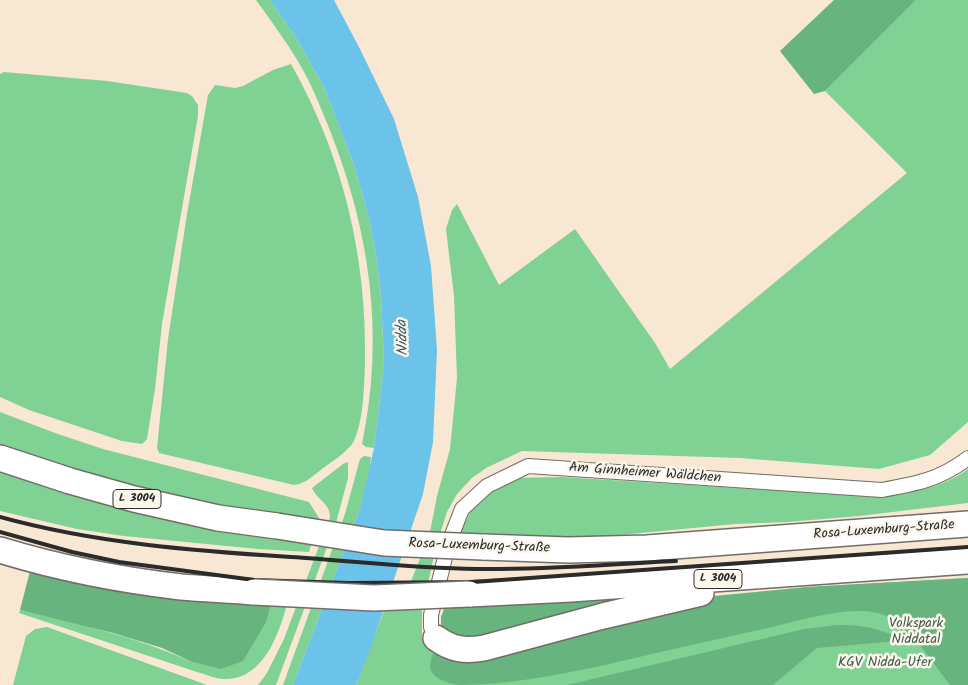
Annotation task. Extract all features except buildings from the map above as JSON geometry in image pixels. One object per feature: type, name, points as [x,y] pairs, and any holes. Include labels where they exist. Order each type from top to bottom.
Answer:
[{"type":"highway","name":"Rosa-Luxemburg-Straße","points":[[0,458],[70,481],[134,499],[218,518],[384,543],[568,550],[647,548],[968,524]]},
{"type":"highway","points":[[875,530],[968,512]]},
{"type":"highway","name":"L 3004","points":[[0,550],[39,562],[181,587],[374,598],[571,590],[968,561]]},
{"type":"highway","points":[[436,638],[457,649],[484,648],[622,611],[807,572]]},
{"type":"street","name":"Am Ginnheimer Wäldchen","points":[[436,638],[431,627],[431,615],[448,545],[462,509],[487,486],[528,466],[882,490],[921,484],[955,468],[968,458]]},
{"type":"green space","points":[[256,0],[270,0],[297,39],[324,87],[354,165],[369,218],[381,296],[384,364],[374,448],[366,447],[362,444],[369,403],[372,323],[364,245],[355,206],[329,128],[311,87],[294,55]]},
{"type":"green space","points":[[834,0],[916,0],[825,91],[814,94],[780,51]]},
{"type":"green space","points":[[916,0],[968,0],[968,422],[930,455],[879,469],[740,458],[522,451],[486,468],[472,478],[457,494],[447,512],[440,534],[430,532],[437,496],[450,449],[457,378],[454,296],[446,229],[452,210],[457,204],[499,285],[575,229],[655,343],[670,369],[907,173],[825,91]]},
{"type":"green space","points":[[291,64],[325,135],[338,171],[356,246],[362,284],[365,323],[364,392],[360,422],[354,441],[342,455],[311,478],[303,483],[294,485],[159,453],[157,448],[168,339],[208,95],[215,85],[235,88],[243,86],[273,70]]},
{"type":"green space","points":[[4,72],[107,81],[187,93],[192,96],[198,105],[198,116],[162,324],[147,439],[142,444],[122,441],[29,410],[0,397],[0,74]]},
{"type":"green space","points":[[0,412],[103,449],[309,502],[319,518],[309,552],[124,536],[77,529],[0,511],[0,467],[181,501],[0,448]]},
{"type":"green space","points":[[364,456],[371,457],[360,509],[293,685],[283,685],[345,514],[360,459]]},
{"type":"green space","points":[[348,462],[348,478],[336,523],[276,685],[258,685],[267,673],[284,639],[330,517],[328,508],[312,488]]},
{"type":"green space","points":[[968,469],[968,503],[859,516],[735,524],[620,535],[536,539],[459,534],[472,508],[485,495],[512,478],[562,477],[882,497],[938,485]]},
{"type":"green space","name":"Volkspark Niddatal","points":[[421,556],[434,556],[422,611],[422,637],[429,644],[807,587],[968,578],[968,685],[356,685],[385,608],[400,609]]},
{"type":"green space","points":[[30,571],[150,594],[210,602],[271,604],[266,622],[243,661],[221,669],[190,661],[162,648],[113,633],[20,610]]},
{"type":"green space","points":[[968,578],[968,685],[950,685],[921,647],[896,622],[874,612],[860,611],[811,617],[605,665],[514,681],[459,685],[445,682],[437,677],[433,674],[430,666],[432,655],[442,652],[704,597],[807,587]]},
{"type":"green space","points":[[654,595],[464,647],[441,631],[441,617],[444,609],[472,605]]},
{"type":"green space","points":[[271,604],[287,604],[274,642],[267,654],[249,672],[237,678],[224,679],[19,613],[20,610],[106,631],[170,652],[190,661]]},
{"type":"green space","points":[[837,625],[861,626],[875,629],[897,637],[898,641],[817,648],[773,685],[567,685],[804,629]]},
{"type":"green space","points":[[47,627],[207,685],[13,685],[26,636],[35,629]]},
{"type":"water","name":"Nidda","points":[[270,0],[334,0],[394,119],[418,197],[431,266],[437,350],[433,442],[423,494],[371,647],[356,685],[293,685],[360,509],[374,448],[384,364],[381,296],[377,261],[369,218],[354,165],[324,87],[297,39]]},
{"type":"railway","points":[[0,517],[108,540],[218,552],[407,566],[501,569],[676,561]]},
{"type":"railway","points":[[0,532],[72,552],[119,562],[254,580],[348,583],[473,582],[968,547]]},
{"type":"park label","name":"KGV Nidda-Ufer","points":[[885,664]]}]
